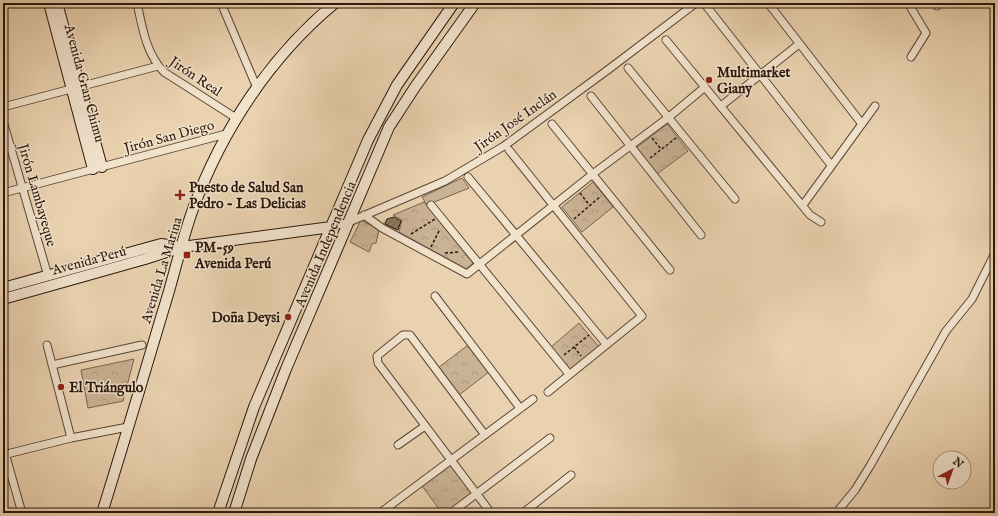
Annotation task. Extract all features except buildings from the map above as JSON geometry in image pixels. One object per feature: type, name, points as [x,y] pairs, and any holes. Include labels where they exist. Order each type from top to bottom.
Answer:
[{"type":"street","name":"Avenida Gran Chimu","points":[[49,3],[77,89]]},
{"type":"street","name":"Avenida Gran Chimu","points":[[57,3],[97,168]]},
{"type":"street","name":"Jirón Real","points":[[137,3],[145,37],[158,66],[169,75],[236,118]]},
{"type":"street","points":[[221,3],[257,88]]},
{"type":"street","name":"Avenida La Marina","points":[[102,513],[193,210],[226,134],[257,88],[284,52],[315,20],[335,3]]},
{"type":"street","name":"Avenida Independencia","points":[[218,513],[254,407],[368,140],[397,85],[454,3]]},
{"type":"street","name":"Avenida Independencia","points":[[234,513],[251,459],[389,127],[415,87],[475,3]]},
{"type":"street","name":"Jirón José Inclán","points":[[331,227],[349,222],[445,181],[504,146],[696,3]]},
{"type":"street","points":[[704,3],[832,166]]},
{"type":"street","points":[[768,3],[862,124]]},
{"type":"street","points":[[908,3],[926,33],[911,57]]},
{"type":"street","points":[[666,40],[810,215],[821,222]]},
{"type":"street","points":[[721,106],[799,44]]},
{"type":"street","points":[[3,107],[77,89],[158,66]]},
{"type":"street","points":[[628,68],[735,199]]},
{"type":"street","points":[[364,215],[382,228],[467,274],[594,173],[669,117],[705,87]]},
{"type":"street","points":[[591,96],[702,235]]},
{"type":"street","points":[[803,205],[875,106]]},
{"type":"street","name":"Jirón Lambayeque","points":[[3,121],[48,276]]},
{"type":"street","points":[[552,124],[594,173],[670,270]]},
{"type":"street","name":"Jirón San Diego","points":[[3,193],[226,134]]},
{"type":"street","points":[[368,140],[382,145]]},
{"type":"street","points":[[509,150],[642,316],[548,392]]},
{"type":"street","points":[[468,177],[515,236],[606,344]]},
{"type":"street","points":[[432,205],[569,374]]},
{"type":"street","name":"Avenida Perú","points":[[3,288],[27,287],[146,259],[182,247],[331,227]]},
{"type":"street","name":"Avenida Perú","points":[[3,299],[48,276],[161,244],[182,247]]},
{"type":"street","points":[[836,513],[855,490],[870,466],[946,331],[972,299],[995,253]]},
{"type":"street","points":[[435,296],[520,408]]},
{"type":"street","points":[[485,435],[412,337],[405,334],[379,354],[376,361],[491,513]]},
{"type":"street","points":[[284,339],[298,344]]},
{"type":"street","points":[[47,345],[71,438]]},
{"type":"street","points":[[52,365],[142,345]]},
{"type":"street","points":[[380,513],[452,461],[520,408],[534,400]]},
{"type":"street","points":[[398,445],[425,426]]},
{"type":"street","points":[[4,454],[71,438],[128,427]]},
{"type":"street","points":[[451,513],[550,438]]},
{"type":"street","points":[[3,446],[4,454],[22,513]]},
{"type":"street","points":[[237,455],[251,459]]},
{"type":"street","points":[[523,513],[571,475]]},
{"type":"street","points":[[226,490],[240,494]]},
{"type":"path","points":[[651,136],[661,149]]},
{"type":"path","points":[[646,160],[677,137]]},
{"type":"path","points":[[579,193],[590,206]]},
{"type":"path","points":[[573,220],[603,195]]},
{"type":"path","points":[[408,236],[436,218]]},
{"type":"path","points":[[430,249],[442,225]]},
{"type":"path","points":[[438,253],[463,252]]},
{"type":"path","points":[[560,358],[589,335]]},
{"type":"path","points":[[574,347],[583,359]]},
{"type":"path","points":[[987,513],[995,504]]},
{"type":"green space","points":[[667,124],[688,151],[657,174],[636,148]]},
{"type":"green space","points":[[462,178],[469,188],[427,205],[422,197]]},
{"type":"green space","points":[[593,182],[613,207],[582,232],[562,207]]},
{"type":"green space","points":[[424,202],[473,263],[466,269],[399,232],[402,220],[393,215]]},
{"type":"green space","points":[[361,220],[379,230],[376,243],[372,244],[369,252],[350,242]]},
{"type":"green space","points":[[579,323],[599,347],[569,371],[551,347]]},
{"type":"green space","points":[[468,345],[489,372],[459,395],[438,368]]},
{"type":"green space","points":[[134,359],[123,401],[88,408],[81,370]]},
{"type":"green space","points":[[451,464],[472,494],[446,513],[442,513],[422,486]]},
{"type":"place","name":"Multimarket Giany","points":[[709,80]]},
{"type":"place","name":"Puesto de Salud San Pedro - Las Delicias","points":[[180,195]]},
{"type":"place","name":"PM-59 Avenida Perú","points":[[187,255]]},
{"type":"place","name":"Doña Deysi","points":[[288,317]]},
{"type":"place","name":"El Triángulo","points":[[61,387]]}]
